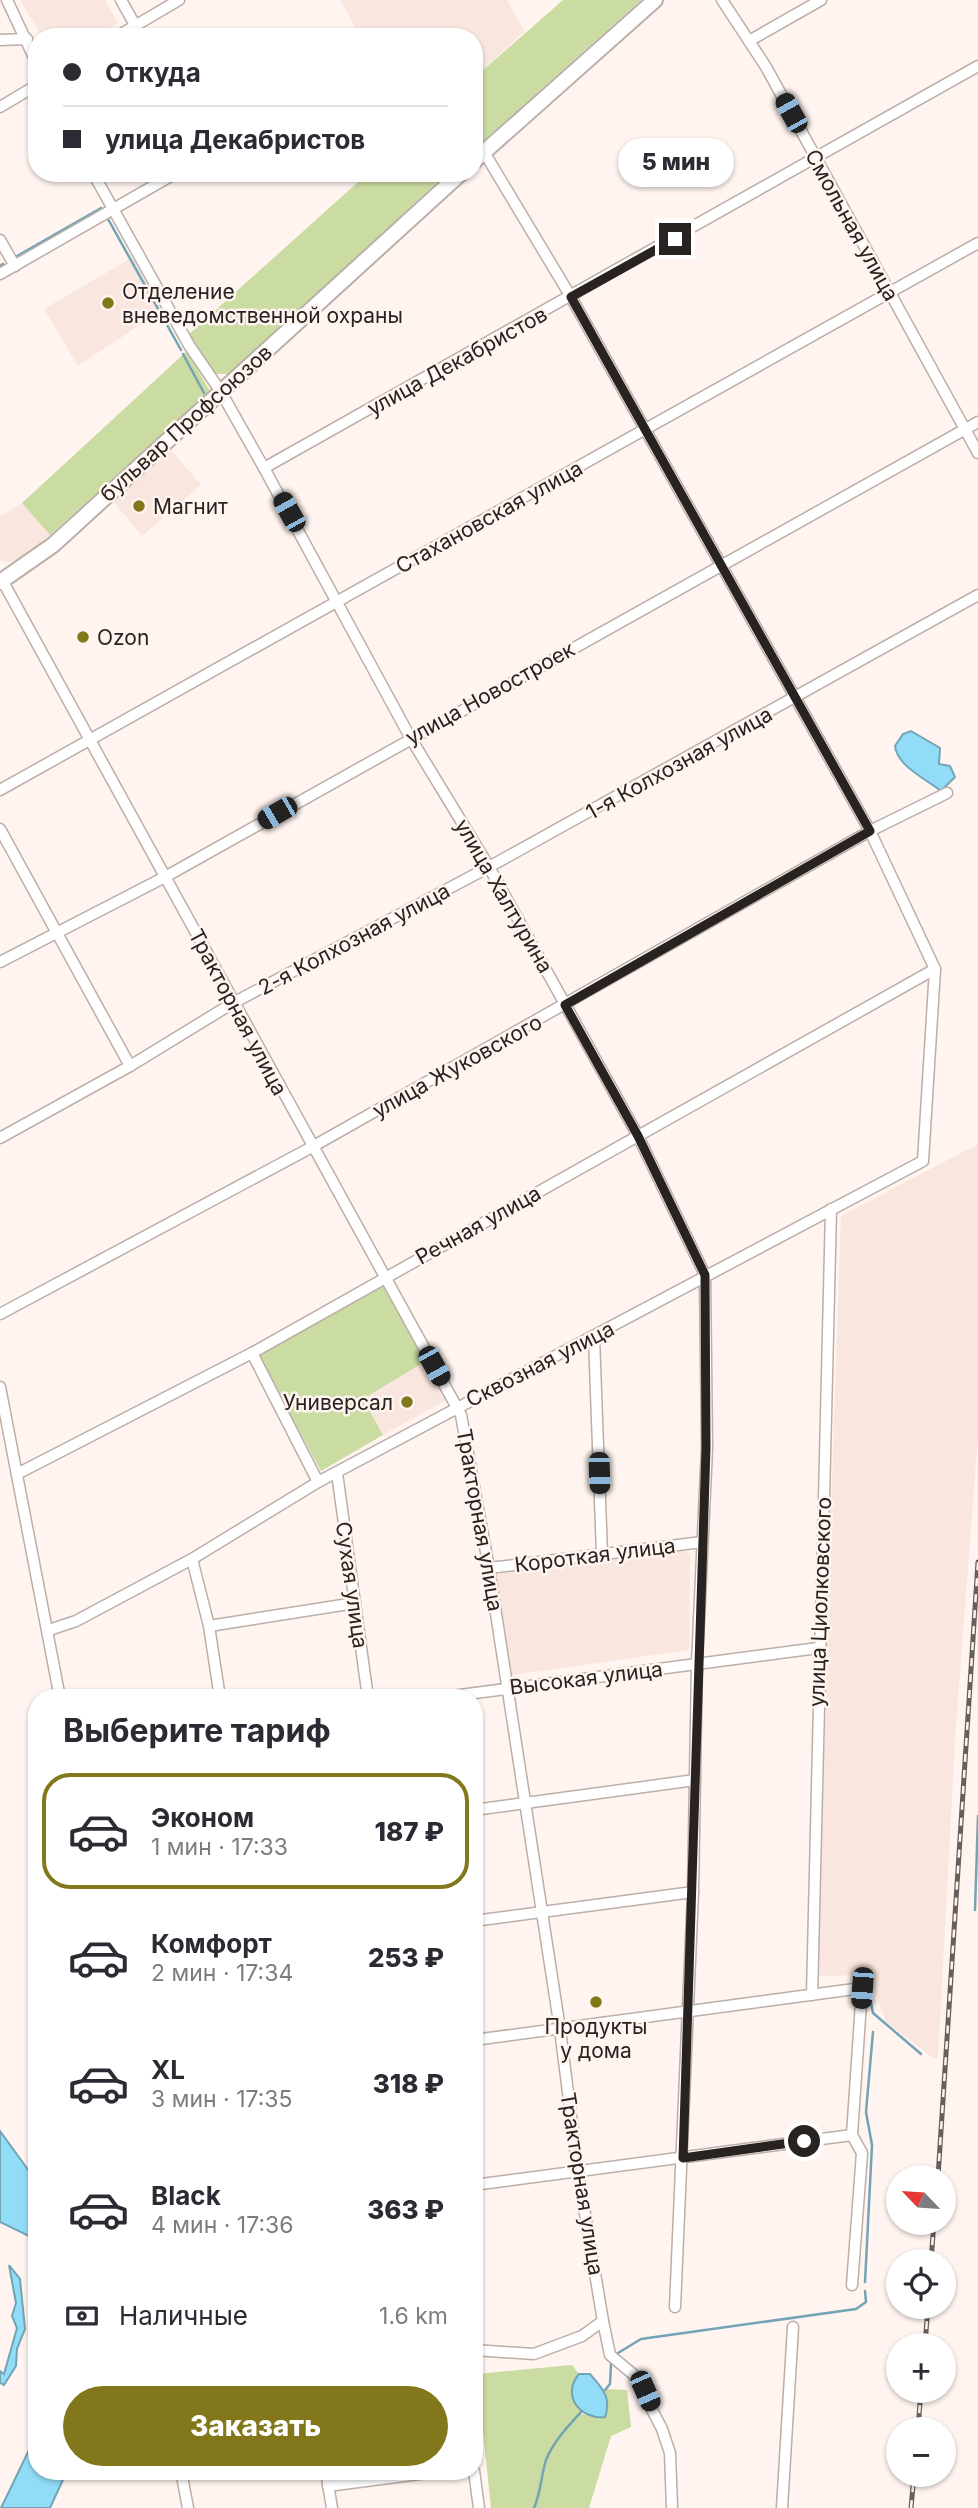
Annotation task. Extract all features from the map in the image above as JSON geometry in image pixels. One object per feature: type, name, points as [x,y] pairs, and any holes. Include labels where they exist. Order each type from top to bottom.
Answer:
[{"type":"main road","points":[[483,152],[655,0]]},
{"type":"main road","name":"бульвар Профсоюзов","points":[[1,580],[53,545],[451,182]]},
{"type":"street","points":[[0,40],[27,39],[7,0]]},
{"type":"street","points":[[121,0],[135,25]]},
{"type":"street","points":[[130,28],[178,0]]},
{"type":"street","name":"Смольная улица","points":[[722,0],[749,41],[816,158],[978,453]]},
{"type":"street","points":[[749,41],[821,0]]},
{"type":"street","name":"улица Декабристов","points":[[264,468],[978,66]]},
{"type":"street","points":[[0,107],[28,90]]},
{"type":"street","points":[[483,162],[571,297],[722,564],[870,831],[935,969]]},
{"type":"street","name":"улица Халтурина","points":[[98,182],[189,345],[221,392],[264,468],[410,737],[489,867],[638,1136],[705,1275],[706,1448],[697,1664],[693,1892],[675,2307]]},
{"type":"street","points":[[0,274],[161,182]]},
{"type":"street","points":[[0,240],[15,266]]},
{"type":"street","name":"Стахановская улица","points":[[0,790],[978,243]]},
{"type":"street","name":"улица Новостроек","points":[[0,962],[165,877],[410,737],[978,422]]},
{"type":"street","name":"Тракторная улица","points":[[1,580],[461,1415],[508,1688],[523,1804],[560,2028],[578,2172],[603,2321]]},
{"type":"street","name":"1-я Колхозная улица","points":[[489,867],[796,699],[978,595]]},
{"type":"street","name":"улица Жуковского","points":[[0,1314],[312,1147],[870,831],[947,793]]},
{"type":"street","points":[[0,829],[130,1066]]},
{"type":"street","name":"2-я Колхозная улица","points":[[0,1138],[130,1066],[233,1003],[489,867]]},
{"type":"street","name":"Речная улица","points":[[17,1474],[252,1353],[935,969]]},
{"type":"street","name":"Сквозная улица","points":[[49,1630],[76,1621],[192,1559],[318,1482],[457,1406],[594,1338],[705,1275],[923,1161],[935,969]]},
{"type":"street","name":"улица Циолковского","points":[[812,1995],[818,1648],[831,1209]]},
{"type":"street","points":[[594,1338],[602,1555]]},
{"type":"street","points":[[252,1353],[318,1482]]},
{"type":"street","points":[[0,1387],[59,1689]]},
{"type":"street","name":"Сухая улица","points":[[337,1473],[367,1689]]},
{"type":"street","name":"Короткая улица","points":[[489,1568],[702,1542]]},
{"type":"street","points":[[192,1559],[209,1626],[219,1689]]},
{"type":"street","points":[[209,1626],[355,1603]]},
{"type":"street","name":"Высокая улица","points":[[483,1692],[818,1648]]},
{"type":"street","points":[[483,1809],[695,1780]]},
{"type":"street","points":[[483,1920],[693,1892]]},
{"type":"street","points":[[483,2039],[862,1988],[852,2135],[862,2153],[852,2285]]},
{"type":"street","points":[[483,2184],[852,2135]]},
{"type":"street","points":[[483,2351],[534,2354],[582,2336],[603,2321],[610,2355],[634,2375],[662,2429],[670,2453],[671,2508]]},
{"type":"street","points":[[782,2508],[793,2326]]},
{"type":"street","points":[[183,2480],[188,2508]]},
{"type":"street","points":[[327,2480],[331,2508]]},
{"type":"street","points":[[328,2486],[374,2480]]},
{"type":"street","points":[[475,2480],[479,2508]]},
{"type":"shaded area","points":[[20,0],[105,0],[118,23],[110,28],[37,28]]},
{"type":"shaded area","points":[[340,0],[507,0],[525,31],[483,70],[483,28],[356,28]]},
{"type":"shaded area","points":[[135,256],[164,309],[78,366],[44,309]]},
{"type":"shaded area","points":[[171,450],[201,485],[142,536],[113,501]]},
{"type":"shaded area","points":[[22,503],[50,535],[21,560],[6,562],[0,560],[0,516]]},
{"type":"shaded area","points":[[978,1144],[978,1437],[956,1725],[938,2058],[933,2058],[886,2022],[869,1975],[815,1976],[841,1216]]},
{"type":"shaded area","points":[[426,1361],[447,1400],[383,1435],[363,1399]]},
{"type":"shaded area","points":[[680,1548],[690,1554],[689,1650],[512,1675],[494,1574]]},
{"type":"green space","points":[[563,0],[641,0],[483,141],[483,70]]},
{"type":"green space","points":[[358,182],[437,182],[230,374],[213,374],[188,335]]},
{"type":"green space","points":[[187,351],[210,391],[50,535],[22,503]]},
{"type":"green space","points":[[382,1283],[426,1361],[363,1399],[383,1435],[321,1471],[257,1354]]},
{"type":"green space","points":[[572,2365],[579,2374],[575,2379],[580,2413],[595,2418],[608,2409],[605,2389],[627,2390],[631,2427],[611,2436],[589,2508],[491,2508],[483,2431],[483,2373]]},
{"type":"water","points":[[911,731],[940,748],[939,764],[950,766],[955,777],[941,791],[906,766],[897,753],[895,746],[903,734]]},
{"type":"water","points":[[0,2131],[28,2170],[28,2236],[0,2222]]},
{"type":"water","points":[[9,2265],[20,2279],[25,2329],[17,2349],[16,2366],[4,2385],[0,2383],[0,2371],[4,2374],[17,2328],[12,2316],[16,2303]]},
{"type":"water","points":[[579,2374],[590,2374],[602,2388],[607,2404],[605,2417],[588,2414],[576,2405],[572,2390]]},
{"type":"water","points":[[28,2452],[28,2480],[63,2480],[50,2508],[1,2508]]},
{"type":"waterway","points":[[17,256],[101,208],[103,211]]},
{"type":"waterway","points":[[108,219],[181,350]]},
{"type":"waterway","points":[[183,354],[204,393]]},
{"type":"waterway","points":[[975,1910],[978,1816]]},
{"type":"waterway","points":[[869,1994],[873,2013],[921,2054]]},
{"type":"waterway","points":[[865,2282],[872,2145],[866,2112],[873,2032]]},
{"type":"waterway","points":[[618,2353],[641,2339],[856,2309],[866,2302],[865,2291]]},
{"type":"waterway","points":[[605,2390],[610,2384],[611,2364]]},
{"type":"waterway","points":[[534,2508],[549,2453],[582,2411]]},
{"type":"railway","points":[[939,2165],[978,1562]]},
{"type":"railway","points":[[932,2249],[933,2235]]},
{"type":"railway","points":[[926,2333],[927,2319]]},
{"type":"railway","points":[[919,2417],[920,2403]]},
{"type":"railway","points":[[911,2508],[913,2487]]},
{"type":"place","name":"Отделение вневедомственной охраны","points":[[108,303]]},
{"type":"place","name":"Магнит","points":[[139,506]]},
{"type":"place","name":"Ozon","points":[[83,637]]},
{"type":"place","name":"Универсал","points":[[407,1402]]},
{"type":"place","name":"Продукты у дома","points":[[596,2002]]},
{"type":"route","points":[[675,239],[571,297],[870,831],[565,1005],[638,1136],[705,1275],[706,1448],[683,2158],[804,2141]]}]
